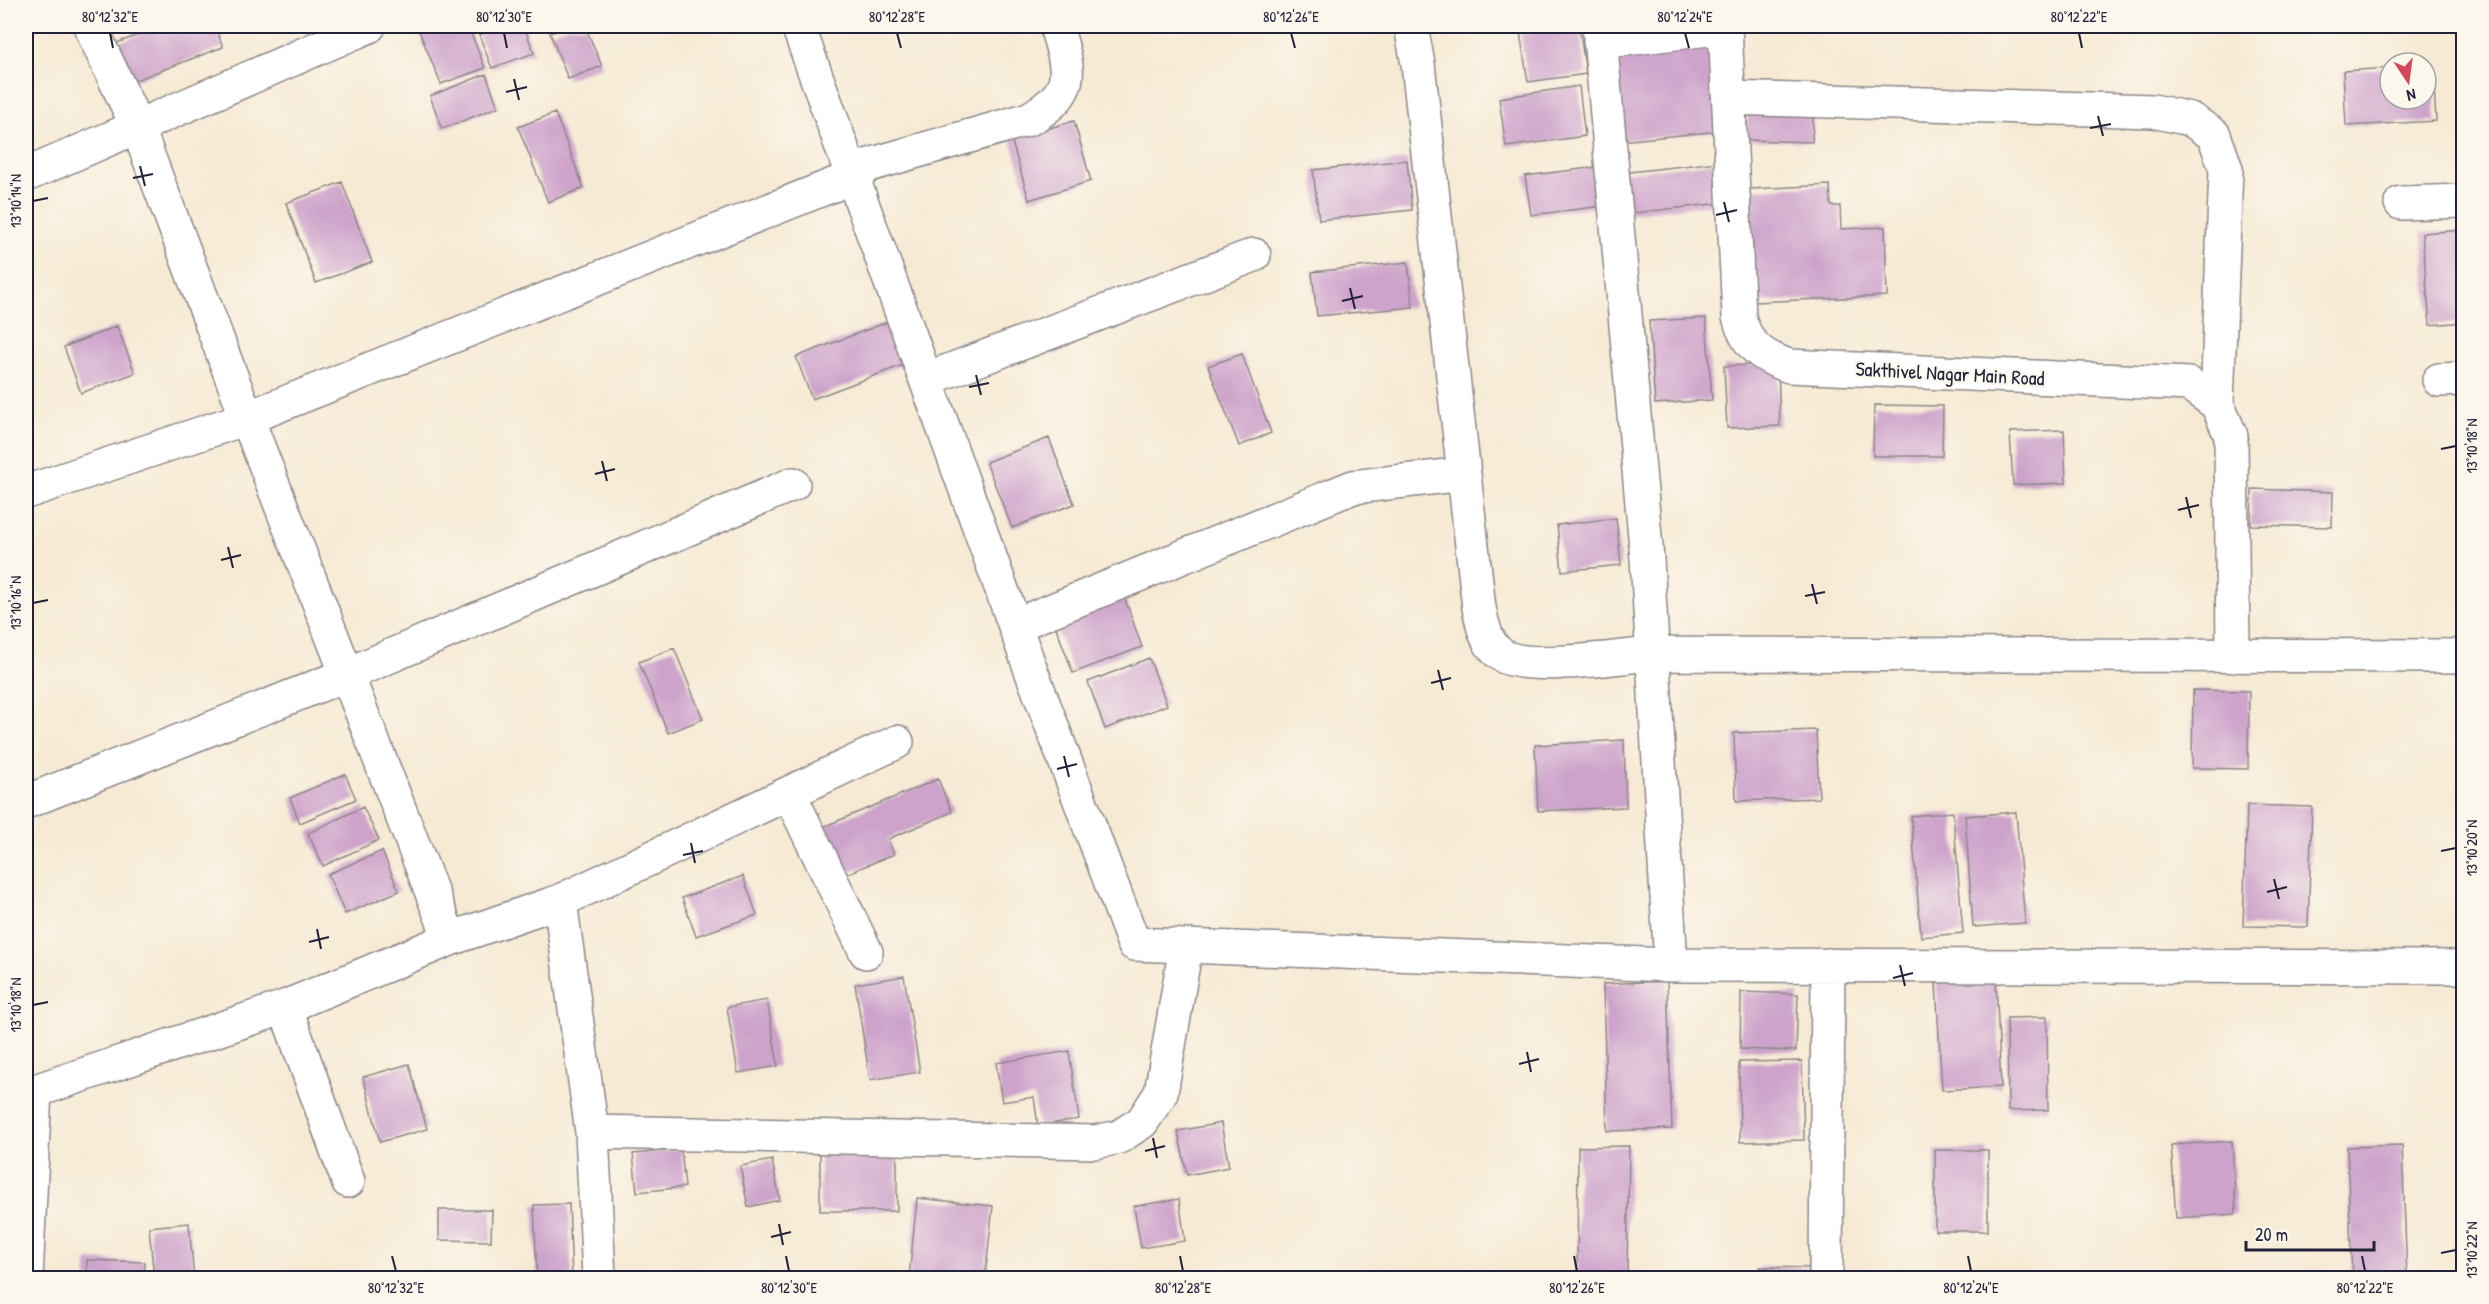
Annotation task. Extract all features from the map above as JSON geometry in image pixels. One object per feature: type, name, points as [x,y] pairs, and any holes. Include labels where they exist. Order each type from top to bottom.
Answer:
[{"type":"street","points":[[90,26],[137,126],[247,418],[450,939]]},
{"type":"street","points":[[26,175],[369,26]]},
{"type":"street","points":[[798,26],[1134,944],[1671,965],[2463,966]]},
{"type":"street","points":[[26,492],[247,418],[853,177],[869,165],[1029,118],[1048,108],[1063,92],[1066,62],[1056,26]]},
{"type":"street","points":[[1411,26],[1418,64],[1479,608],[1485,635],[1500,654],[1530,663],[1651,654],[2463,656]]},
{"type":"street","points":[[1671,965],[1647,559],[1600,34],[1725,26]]},
{"type":"street","name":"Sakthivel Nagar Main Road","points":[[1725,26],[1739,317],[1743,334],[1754,348],[1769,359],[1789,366],[2189,384],[2217,404]]},
{"type":"street","points":[[1729,98],[2153,111],[2190,119],[2214,135],[2226,169],[2217,404],[2231,436],[2233,656]]},
{"type":"street","points":[[2401,203],[2463,201]]},
{"type":"street","points":[[927,380],[1254,255]]},
{"type":"street","points":[[1016,625],[1353,487],[1464,474]]},
{"type":"street","points":[[26,802],[348,675],[793,484]]},
{"type":"street","points":[[26,1278],[30,1093],[285,1007],[450,939],[560,901],[897,742]]},
{"type":"street","points":[[789,793],[866,952]]},
{"type":"street","points":[[560,901],[592,1132],[599,1278]]},
{"type":"street","points":[[592,1132],[1095,1142],[1119,1137],[1142,1122],[1161,1093],[1186,946]]},
{"type":"street","points":[[1826,1278],[1828,965]]},
{"type":"street","points":[[285,1007],[348,1181]]},
{"type":"building","points":[[163,26],[215,26],[223,47],[128,83],[114,44]]},
{"type":"building","points":[[417,26],[468,26],[485,68],[441,84]]},
{"type":"building","points":[[504,26],[524,26],[534,53],[492,68],[479,35]]},
{"type":"building","points":[[570,26],[585,26],[602,66],[568,79],[550,33]]},
{"type":"building","points":[[1519,26],[1579,26],[1586,74],[1528,82]]},
{"type":"building","points":[[2344,26],[2381,26],[2381,27],[2344,28]]},
{"type":"building","points":[[1712,43],[1720,131],[1621,141],[1612,53]]},
{"type":"building","points":[[2378,69],[2378,111],[2435,111],[2436,121],[2346,126],[2343,71]]},
{"type":"building","points":[[486,74],[498,107],[442,129],[430,96]]},
{"type":"building","points":[[1579,86],[1585,136],[1506,147],[1499,98]]},
{"type":"building","points":[[1748,102],[1814,104],[1812,142],[1746,140]]},
{"type":"building","points":[[555,113],[584,188],[548,202],[518,127]]},
{"type":"building","points":[[1074,121],[1091,181],[1029,200],[1011,139]]},
{"type":"building","points":[[1407,160],[1412,210],[1319,220],[1313,170]]},
{"type":"building","points":[[1718,162],[1722,203],[1625,214],[1621,173]]},
{"type":"building","points":[[1597,167],[1603,206],[1531,215],[1525,176]]},
{"type":"building","points":[[342,182],[372,262],[316,283],[286,203]]},
{"type":"building","points":[[1830,185],[1831,206],[1840,206],[1841,229],[1885,227],[1887,296],[1755,302],[1750,189]]},
{"type":"building","points":[[2464,230],[2464,322],[2430,325],[2422,233]]},
{"type":"building","points":[[1408,262],[1413,307],[1317,316],[1312,272]]},
{"type":"building","points":[[1706,318],[1712,400],[1655,404],[1649,321]]},
{"type":"building","points":[[895,319],[911,362],[812,399],[796,357]]},
{"type":"building","points":[[117,326],[135,373],[81,393],[64,347]]},
{"type":"building","points":[[1242,354],[1271,433],[1239,446],[1208,366]]},
{"type":"building","points":[[1778,364],[1780,426],[1727,428],[1724,366]]},
{"type":"building","points":[[1874,405],[1943,406],[1942,456],[1873,456]]},
{"type":"building","points":[[2064,430],[2066,483],[2013,485],[2010,432]]},
{"type":"building","points":[[1049,438],[1074,504],[1012,528],[986,462]]},
{"type":"building","points":[[2252,489],[2333,492],[2332,527],[2251,525]]},
{"type":"building","points":[[1616,518],[1621,565],[1562,571],[1557,525]]},
{"type":"building","points":[[1124,596],[1142,647],[1073,673],[1054,622]]},
{"type":"building","points":[[674,648],[703,719],[668,733],[639,662]]},
{"type":"building","points":[[1149,658],[1167,705],[1105,729],[1088,682]]},
{"type":"building","points":[[2193,690],[2249,691],[2248,769],[2192,768]]},
{"type":"building","points":[[1816,730],[1819,798],[1736,801],[1734,733]]},
{"type":"building","points":[[1624,740],[1626,807],[1538,811],[1535,745]]},
{"type":"building","points":[[345,774],[356,799],[300,823],[290,798]]},
{"type":"building","points":[[938,779],[952,812],[888,839],[894,854],[844,875],[823,827]]},
{"type":"building","points":[[2247,805],[2312,807],[2308,927],[2243,926]]},
{"type":"building","points":[[363,807],[379,840],[323,866],[308,833]]},
{"type":"building","points":[[1953,812],[1963,933],[1921,937],[1911,816]]},
{"type":"building","points":[[2016,812],[2025,923],[1973,927],[1965,816]]},
{"type":"building","points":[[382,851],[399,891],[345,914],[328,874]]},
{"type":"building","points":[[743,876],[757,915],[696,936],[682,898]]},
{"type":"building","points":[[904,976],[920,1072],[870,1080],[855,984]]},
{"type":"building","points":[[1996,980],[2001,1087],[1942,1090],[1936,983]]},
{"type":"building","points":[[1667,981],[1672,1129],[1607,1131],[1603,984]]},
{"type":"building","points":[[1741,992],[1798,994],[1796,1051],[1740,1049]]},
{"type":"building","points":[[767,1000],[778,1066],[738,1073],[727,1007]]},
{"type":"building","points":[[2047,1017],[2048,1110],[2008,1111],[2007,1018]]},
{"type":"building","points":[[1069,1051],[1079,1119],[1038,1126],[1034,1097],[1002,1102],[996,1063]]},
{"type":"building","points":[[1802,1061],[1804,1140],[1740,1142],[1739,1062]]},
{"type":"building","points":[[409,1064],[427,1129],[380,1142],[363,1077]]},
{"type":"building","points":[[1221,1123],[1229,1167],[1187,1175],[1178,1131]]},
{"type":"building","points":[[2232,1141],[2236,1214],[2176,1218],[2171,1145]]},
{"type":"building","points":[[2402,1145],[2407,1278],[2352,1278],[2347,1147]]},
{"type":"building","points":[[1629,1146],[1627,1278],[1577,1278],[1578,1147]]},
{"type":"building","points":[[681,1149],[685,1187],[637,1192],[633,1154]]},
{"type":"building","points":[[820,1149],[897,1149],[897,1211],[820,1211]]},
{"type":"building","points":[[1935,1150],[1988,1150],[1988,1231],[1935,1231]]},
{"type":"building","points":[[772,1160],[780,1200],[748,1207],[740,1166]]},
{"type":"building","points":[[917,1198],[993,1206],[985,1278],[909,1278]]},
{"type":"building","points":[[1179,1199],[1185,1241],[1141,1248],[1134,1206]]},
{"type":"building","points":[[569,1204],[572,1278],[537,1278],[534,1205]]},
{"type":"building","points":[[439,1210],[492,1210],[491,1241],[439,1240]]},
{"type":"building","points":[[189,1223],[194,1278],[154,1278],[149,1227]]},
{"type":"building","points":[[87,1260],[145,1262],[144,1278],[87,1278]]},
{"type":"building","points":[[1759,1267],[1817,1268],[1817,1278],[1759,1278]]},
{"type":"building","points":[[391,1275],[391,1278],[355,1278],[355,1276]]}]
